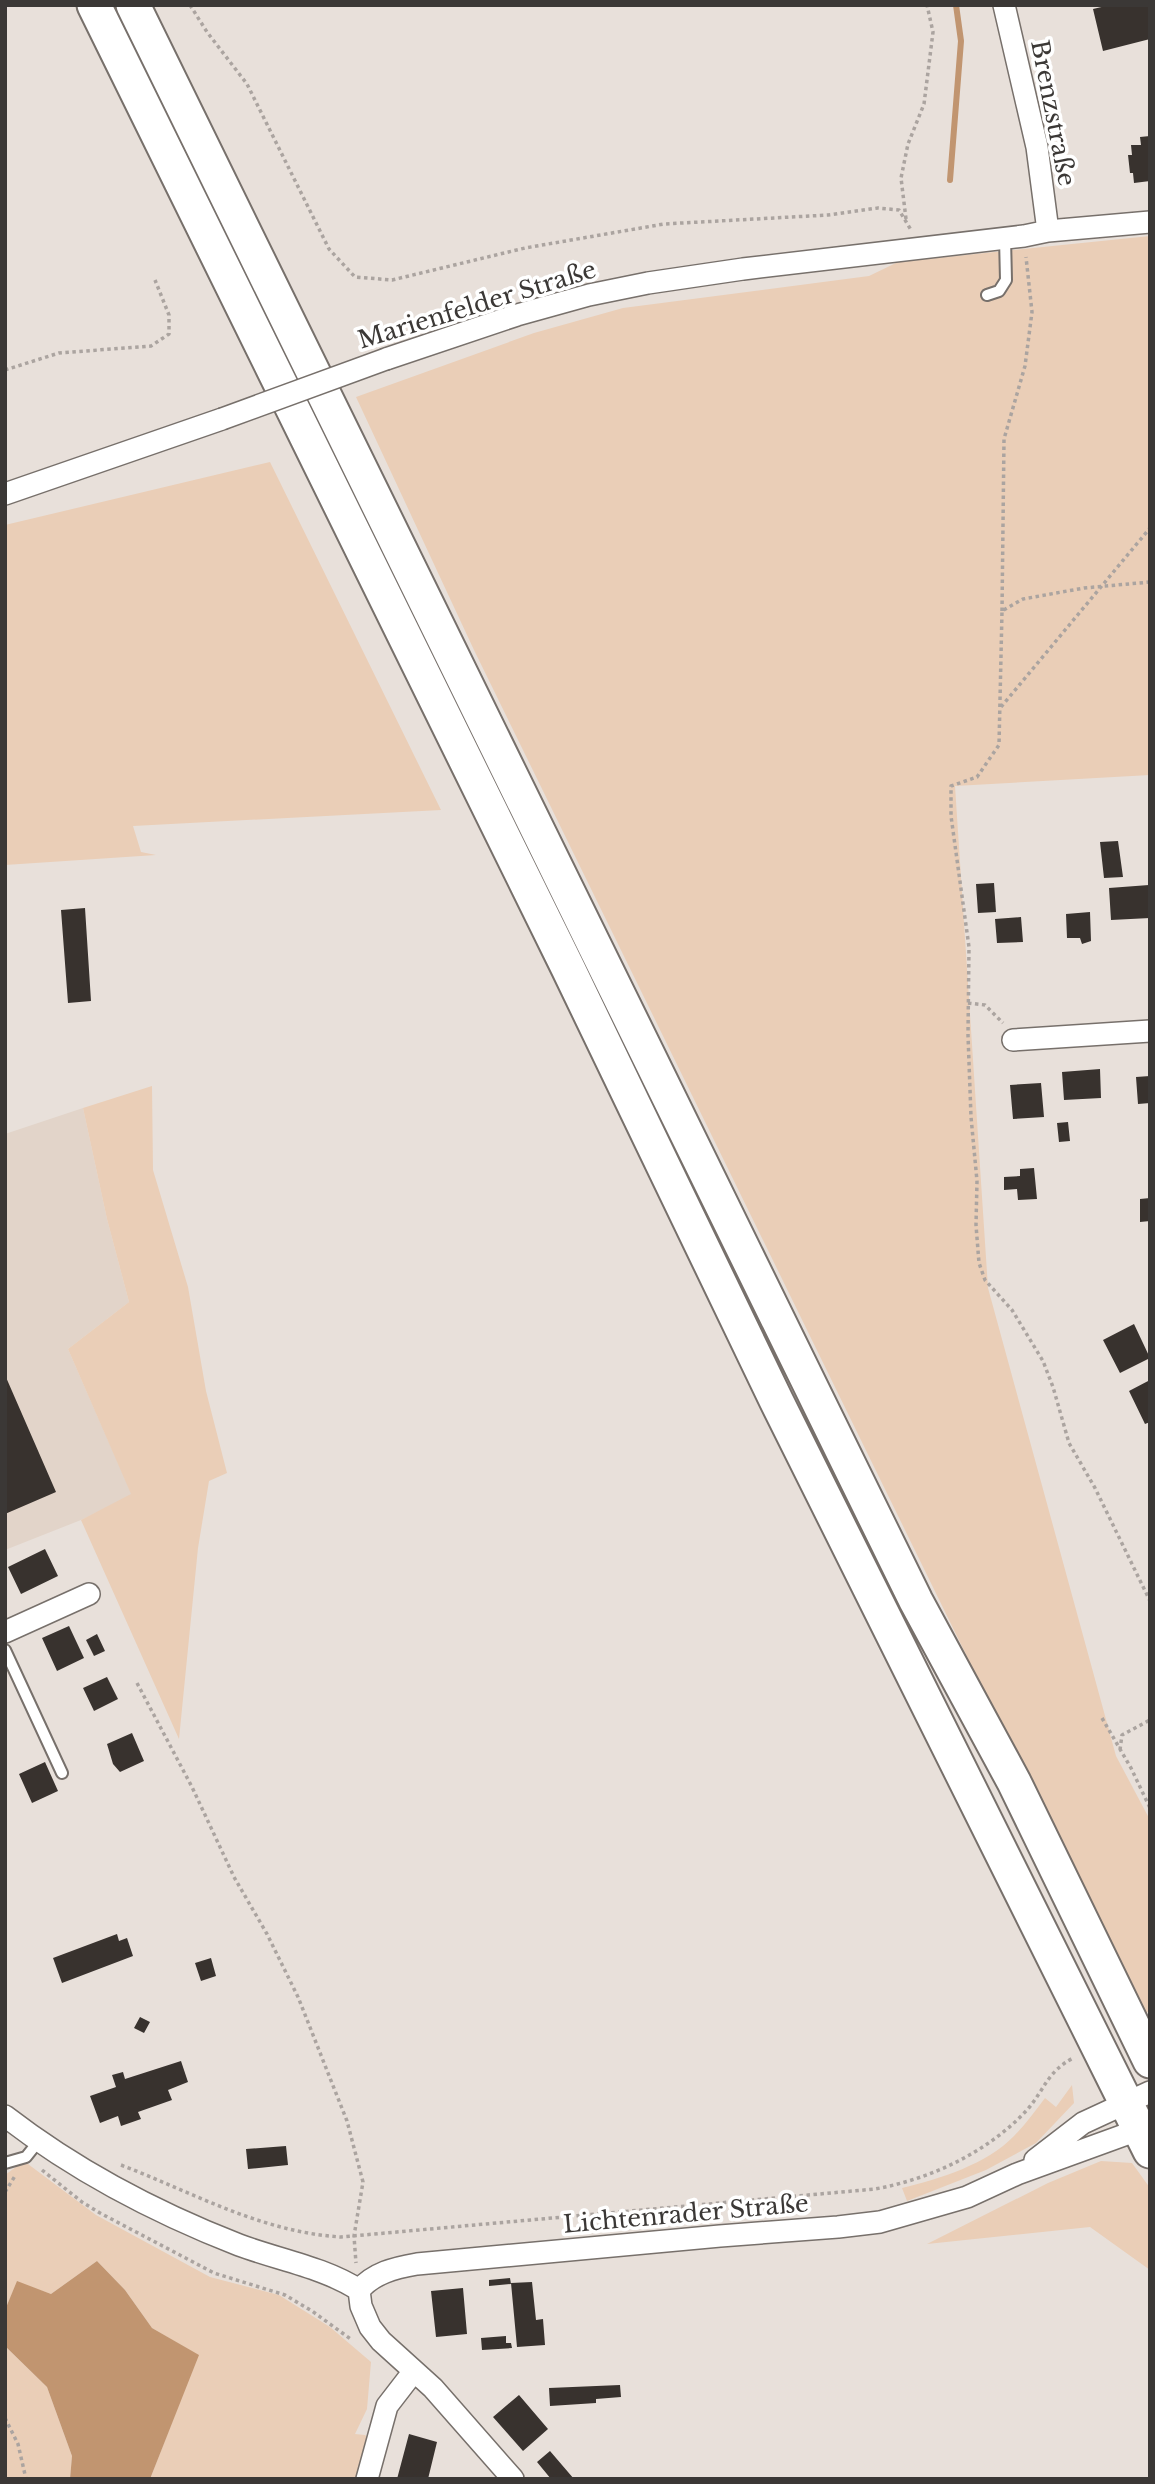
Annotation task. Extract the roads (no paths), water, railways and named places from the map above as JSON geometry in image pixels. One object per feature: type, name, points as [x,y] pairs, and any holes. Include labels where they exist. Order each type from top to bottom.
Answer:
[{"type":"main road","points":[[94,5],[568,968],[776,1400],[1096,2045],[1143,2120]]},
{"type":"main road","points":[[133,5],[916,1601],[1014,1782],[1150,2061]]},
{"type":"street","name":"Brenzstraße","points":[[1004,5],[1037,147],[1048,231]]},
{"type":"street","name":"Marienfelder Straße","points":[[5,494],[517,315],[624,288],[743,269],[1048,231],[1150,222]]},
{"type":"street","points":[[1013,1040],[1150,1031]]},
{"type":"street","points":[[5,1632],[89,1594]]},
{"type":"street","points":[[5,2116],[38,2142],[157,2208],[239,2244],[340,2278],[359,2290],[361,2306],[370,2327],[380,2341],[451,2407],[513,2479]]},
{"type":"street","name":"Lichtenrader Straße","points":[[1017,2174],[1083,2123],[1143,2120]]},
{"type":"street","name":"Lichtenrader Straße","points":[[359,2290],[368,2280],[385,2271],[417,2263],[880,2222],[967,2197],[1143,2120]]},
{"type":"street","points":[[367,2479],[387,2406],[414,2371]]},
{"type":"lane","points":[[986,295],[999,291],[1006,280],[1014,237]]},
{"type":"lane","points":[[5,1650],[62,1773]]},
{"type":"lane","points":[[5,2163],[26,2157],[38,2142]]},
{"type":"waterway","points":[[950,180],[961,41],[956,5]]}]
